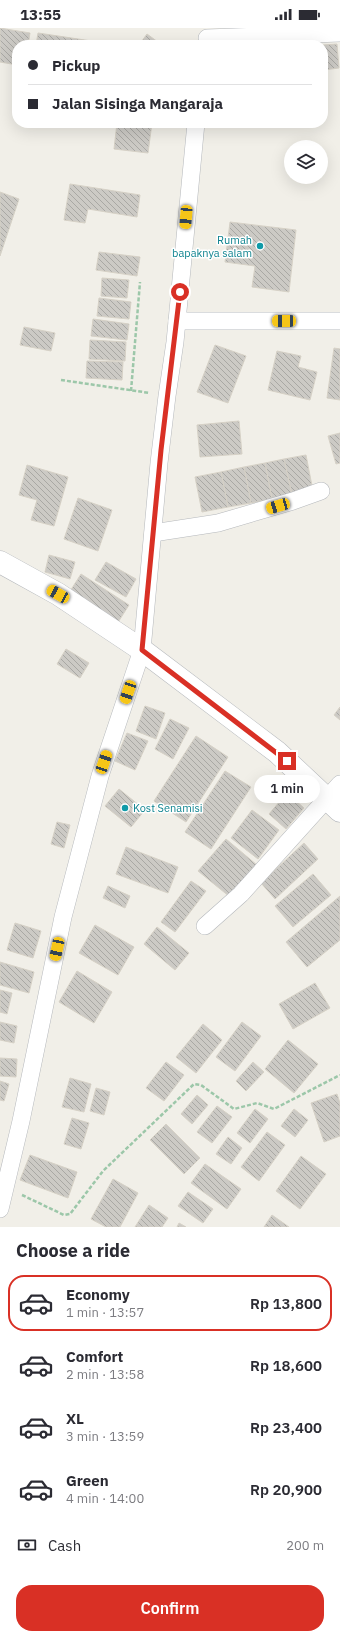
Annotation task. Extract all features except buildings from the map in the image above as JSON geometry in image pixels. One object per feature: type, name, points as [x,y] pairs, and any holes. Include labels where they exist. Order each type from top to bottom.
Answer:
[{"type":"street","points":[[207,37],[340,33]]},
{"type":"street","points":[[0,1209],[3,1186],[65,910],[100,776],[142,650],[166,396],[177,321],[196,128]]},
{"type":"street","points":[[177,321],[340,321]]},
{"type":"street","points":[[153,533],[218,523],[321,491]]},
{"type":"street","points":[[0,562],[58,594],[142,650],[336,797],[241,894],[205,926]]},
{"type":"path","points":[[131,390],[140,282]]},
{"type":"path","points":[[61,380],[166,396]]},
{"type":"path","points":[[3,1186],[64,1215],[70,1214],[103,1170],[194,1084],[201,1084],[234,1109],[257,1103],[274,1109],[340,1075]]},
{"type":"place","name":"Rumah bapaknya salam","points":[[260,246]]},
{"type":"place","name":"Kost Senamisi","points":[[125,808]]},
{"type":"route","points":[[180,292],[175,342],[166,396],[145,603],[142,650],[287,761]]}]
